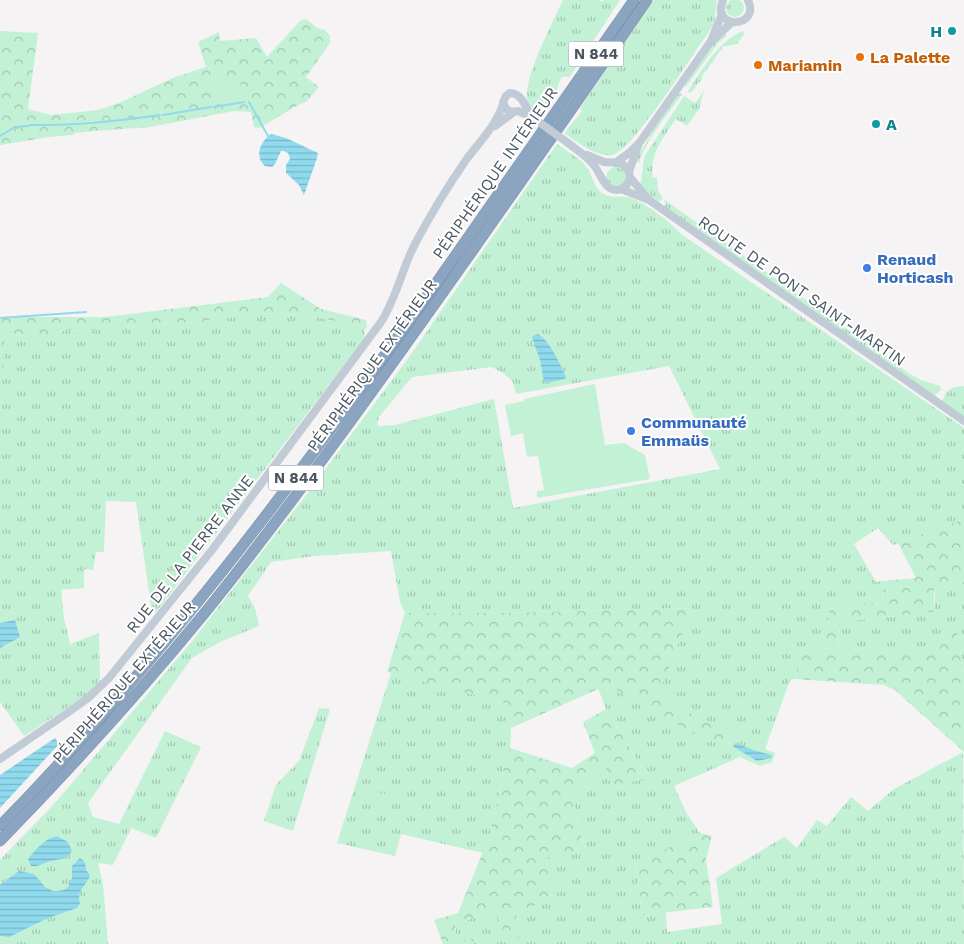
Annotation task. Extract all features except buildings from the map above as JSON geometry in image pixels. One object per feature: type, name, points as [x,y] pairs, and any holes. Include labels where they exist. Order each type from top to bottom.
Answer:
[{"type":"highway","name":"PÉRIPHÉRIQUE EXTÉRIEUR","points":[[0,841],[77,761],[154,674],[281,516],[418,327],[647,0]]},
{"type":"highway","name":"PÉRIPHÉRIQUE INTÉRIEUR","points":[[0,826],[75,747],[143,669],[255,531],[386,354],[633,1]]},
{"type":"street","points":[[723,0],[720,7],[722,14],[726,20],[732,22],[741,22],[747,16],[750,9],[748,0]]},
{"type":"street","points":[[712,41],[722,14]]},
{"type":"street","points":[[603,178],[605,169],[629,153],[640,142],[712,41],[732,22]]},
{"type":"street","points":[[532,117],[522,103],[521,97],[513,93],[506,96],[503,104],[508,111],[532,117],[568,143],[591,161],[609,188],[616,190],[621,189],[627,184],[640,142]]},
{"type":"street","points":[[516,112],[522,103]]},
{"type":"street","name":"RUE DE LA PIERRE ANNE","points":[[0,759],[70,712],[109,678],[212,550],[381,322],[391,305],[416,242],[466,160],[492,129],[500,115],[503,104]]},
{"type":"street","name":"RUE DE LA PIERRE ANNE","points":[[492,129],[516,112]]},
{"type":"street","points":[[580,152],[604,162],[625,166],[649,200]]},
{"type":"street","name":"ROUTE DE PONT SAINT-MARTIN","points":[[621,189],[649,200],[964,421]]},
{"type":"green space","points":[[731,-1],[739,-1],[744,4],[742,15],[731,17],[726,12],[726,4]]},
{"type":"green space","points":[[563,0],[598,0],[602,2],[604,0],[620,0],[569,78],[566,76],[561,78],[554,97],[543,116],[532,109],[528,103],[529,81],[539,52]]},
{"type":"green space","points":[[654,0],[717,0],[713,26],[664,98],[634,137],[621,150],[612,155],[599,154],[564,133],[582,111],[580,108]]},
{"type":"green space","points":[[306,19],[317,28],[325,30],[330,36],[330,43],[306,77],[319,87],[307,101],[260,128],[254,127],[251,112],[234,111],[150,127],[76,133],[73,135],[0,145],[0,31],[38,33],[28,109],[51,115],[98,110],[121,102],[175,77],[206,67],[198,42],[219,32],[220,41],[256,38],[267,57],[301,20]]},
{"type":"green space","points":[[743,31],[744,34],[737,44],[722,47],[722,50],[702,76],[702,79],[690,93],[688,91],[711,57],[726,42]]},
{"type":"green space","points":[[724,32],[727,36],[718,43],[685,88],[685,85],[712,45]]},
{"type":"green space","points":[[240,78],[242,100],[213,103],[211,81]]},
{"type":"green space","points":[[704,91],[699,109],[687,126],[676,119],[655,154],[652,169],[653,178],[657,177],[658,190],[663,198],[659,202],[638,185],[641,182],[644,157],[684,96],[695,103]]},
{"type":"green space","points":[[679,93],[682,94],[646,146],[639,163],[635,161],[654,129]]},
{"type":"green space","points":[[557,144],[585,165],[595,185],[601,192],[610,196],[631,198],[651,209],[681,234],[964,428],[964,519],[893,545],[878,528],[854,544],[876,582],[883,581],[884,602],[830,606],[824,651],[803,653],[794,679],[790,680],[765,749],[775,753],[772,762],[760,766],[740,757],[674,786],[687,814],[700,833],[636,863],[642,915],[666,912],[667,932],[722,924],[716,878],[784,837],[797,848],[817,820],[827,826],[851,797],[868,811],[894,789],[963,752],[964,944],[474,944],[474,938],[457,941],[455,923],[495,913],[503,927],[501,936],[527,930],[516,918],[518,912],[554,897],[546,858],[585,848],[570,794],[605,764],[649,779],[606,709],[598,688],[615,689],[651,712],[692,608],[500,613],[405,613],[400,602],[391,551],[314,556],[271,562],[248,596],[255,608],[259,626],[220,642],[192,658],[88,803],[93,817],[119,824],[165,731],[201,747],[156,838],[131,828],[113,865],[98,863],[103,884],[108,944],[0,944],[0,860],[55,803],[189,645],[304,498],[409,357]],"holes":[[[669,366],[720,469],[513,508],[494,399],[395,425],[377,426],[379,417],[412,377],[492,367],[503,373],[513,382],[516,394]]]},
{"type":"green space","points":[[616,167],[623,170],[626,177],[623,184],[616,187],[609,184],[606,177],[609,170]]},
{"type":"green space","points":[[665,200],[910,374],[940,386],[941,390],[933,397],[809,307],[664,206]]},
{"type":"green space","points":[[281,283],[321,309],[366,320],[367,327],[364,330],[360,327],[317,317],[280,313],[88,331],[65,330],[52,335],[0,334],[0,317],[105,317],[268,297]]},
{"type":"green space","points":[[280,313],[317,317],[360,327],[364,330],[365,334],[363,340],[156,612],[152,612],[136,502],[106,501],[104,552],[96,552],[93,570],[84,569],[84,588],[61,590],[64,618],[70,644],[99,633],[100,680],[88,694],[24,736],[0,702],[0,334],[52,335],[65,330],[88,331]]},
{"type":"green space","points":[[0,338],[5,339],[0,407]]},
{"type":"green space","points":[[595,384],[605,445],[624,443],[645,455],[650,479],[537,498],[537,491],[544,490],[538,456],[527,457],[523,433],[511,436],[505,405],[524,401],[524,399]]},
{"type":"green space","points":[[964,386],[964,419],[941,403],[949,390]]},
{"type":"green space","points":[[964,519],[964,582],[934,589],[934,612],[840,622],[838,652],[935,652],[956,629],[964,672],[964,752],[895,690],[884,685],[794,679],[803,653],[824,651],[830,605],[884,602],[883,581],[916,578],[898,543]]},
{"type":"green space","points":[[964,582],[964,672],[956,629],[935,652],[838,652],[840,622],[934,612],[934,589]]},
{"type":"green space","points":[[692,608],[657,699],[736,733],[724,747],[651,712],[615,689],[598,689],[511,728],[508,704],[387,672],[405,613],[500,613]]},
{"type":"green space","points":[[391,673],[509,704],[510,748],[489,837],[483,853],[401,834],[395,856],[337,843]]},
{"type":"green space","points":[[319,708],[330,709],[293,831],[264,821],[276,785],[299,761]]},
{"type":"green space","points":[[606,709],[649,779],[611,785],[605,764],[570,794],[585,849],[546,858],[555,897],[518,912],[516,918],[527,930],[525,937],[504,938],[501,936],[503,926],[495,913],[455,923],[457,941],[475,938],[474,944],[443,944],[434,920],[458,913],[489,837],[510,748],[572,768],[595,753],[583,722]]},
{"type":"green space","points":[[360,787],[388,795],[383,809],[356,800]]},
{"type":"green space","points":[[700,833],[712,836],[706,859],[713,907],[642,915],[636,863]]},
{"type":"water","points":[[271,134],[286,138],[318,153],[304,195],[299,185],[286,173],[286,165],[290,159],[285,151],[281,151],[272,167],[265,166],[262,162],[259,154],[261,145]]},
{"type":"water","points":[[538,334],[547,342],[554,353],[566,377],[565,379],[544,382],[540,360],[532,338]]},
{"type":"water","points":[[15,620],[20,637],[0,648],[0,623]]},
{"type":"water","points":[[55,738],[59,744],[0,808],[0,775]]},
{"type":"water","points":[[735,743],[772,755],[772,758],[757,761],[734,747]]},
{"type":"water","points":[[57,836],[68,842],[72,851],[70,854],[63,859],[31,866],[28,859],[31,855],[45,842]]},
{"type":"water","points":[[80,858],[85,862],[86,870],[90,875],[79,894],[80,903],[77,908],[48,918],[9,937],[0,936],[0,885],[19,871],[34,874],[45,887],[53,891],[64,890],[68,887],[72,878],[72,866]]},
{"type":"waterway","points":[[214,107],[244,102]]},
{"type":"waterway","points":[[249,102],[268,136]]},
{"type":"waterway","points":[[163,115],[211,107]]},
{"type":"waterway","points":[[30,125],[96,123],[160,115]]},
{"type":"waterway","points":[[0,136],[15,127],[28,126]]},
{"type":"waterway","points":[[0,318],[86,312]]},
{"type":"place","name":"H","points":[[952,31]]},
{"type":"place","name":"La Palette","points":[[860,57]]},
{"type":"place","name":"Mariamin","points":[[758,65]]},
{"type":"place","name":"A","points":[[876,124]]},
{"type":"place","name":"Renaud Horticash","points":[[867,268]]},
{"type":"place","name":"Communauté Emmaüs","points":[[631,431]]}]
